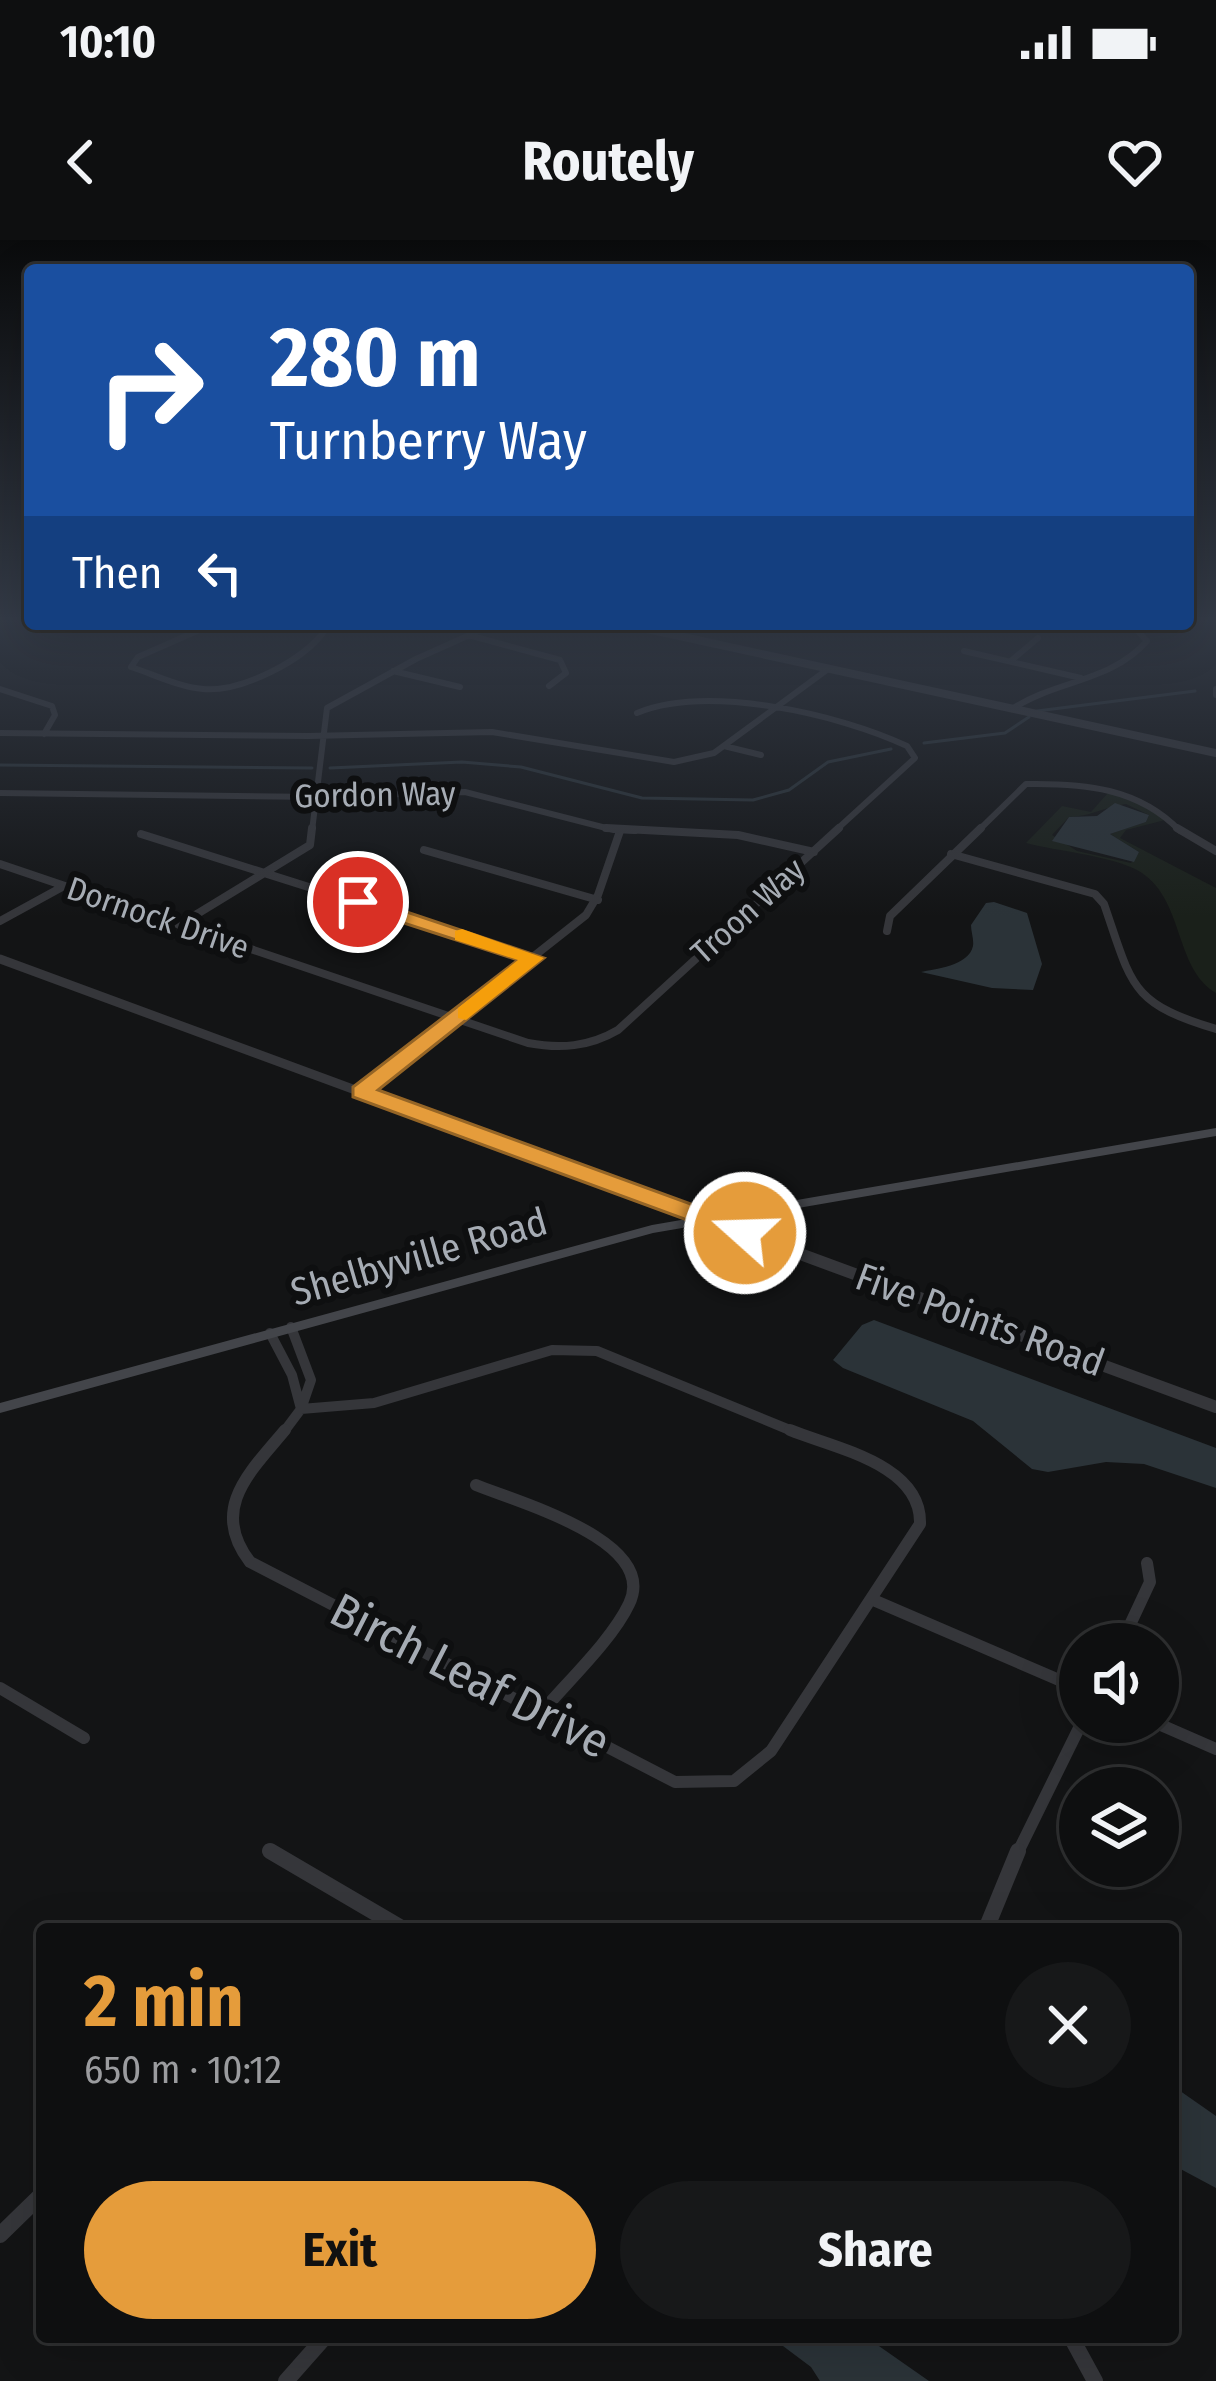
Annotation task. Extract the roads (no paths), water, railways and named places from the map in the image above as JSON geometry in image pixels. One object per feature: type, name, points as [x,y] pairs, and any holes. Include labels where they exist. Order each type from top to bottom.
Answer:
[{"type":"main road","name":"Shelbyville Road","points":[[0,1408],[579,1247],[704,1218],[1216,1132]]},
{"type":"street","points":[[44,734],[55,717]]},
{"type":"street","points":[[179,925],[310,845],[325,717]]},
{"type":"street","points":[[0,734],[506,733],[649,761],[692,760],[724,746],[762,717]]},
{"type":"street","name":"Troon Way","points":[[592,1043],[615,1032],[901,774],[915,754],[901,742],[799,717]]},
{"type":"street","points":[[1048,717],[1216,753]]},
{"type":"street","points":[[724,746],[761,755]]},
{"type":"street","points":[[887,931],[890,916],[1016,789],[1036,778],[1150,802],[1184,835],[1216,851]]},
{"type":"street","name":"Gordon Way","points":[[0,793],[317,797],[468,792],[620,831],[737,835],[814,852]]},
{"type":"street","points":[[362,1092],[458,1020],[598,901],[608,851],[620,831]]},
{"type":"street","points":[[141,834],[533,958]]},
{"type":"street","points":[[424,850],[598,901]]},
{"type":"street","points":[[951,854],[1072,884],[1097,895],[1140,998],[1162,1014],[1216,1029]]},
{"type":"street","name":"Dornock Drive","points":[[0,864],[540,1046],[592,1043]]},
{"type":"street","points":[[0,921],[64,886]]},
{"type":"street","name":"Five Points Road","points":[[0,958],[1216,1407]]},
{"type":"street","points":[[290,1327],[313,1388],[299,1407]]},
{"type":"street","points":[[270,1333],[292,1375],[299,1407]]},
{"type":"street","name":"Birch Leaf Drive","points":[[552,1350],[597,1351],[888,1470],[904,1481],[917,1498],[920,1524],[871,1599],[771,1751],[734,1781],[701,1785],[675,1781],[250,1562],[231,1532],[235,1496],[299,1407],[374,1403],[552,1350]]},
{"type":"street","points":[[476,1485],[612,1546],[632,1569],[633,1592],[627,1609],[541,1713]]},
{"type":"street","points":[[1131,1623],[1150,1582],[1147,1563]]},
{"type":"street","points":[[871,1599],[1059,1680]]},
{"type":"street","points":[[0,1688],[84,1738]]},
{"type":"street","points":[[1179,1733],[1216,1749]]},
{"type":"street","points":[[988,1923],[999,1889],[1072,1743]]},
{"type":"street","points":[[270,1851],[393,1923]]},
{"type":"street","points":[[0,2235],[36,2200]]},
{"type":"street","points":[[286,2381],[320,2343]]},
{"type":"street","points":[[1074,2343],[1095,2381]]},
{"type":"waterway","points":[[924,743],[1005,733],[1029,717]]},
{"type":"waterway","points":[[330,768],[462,762],[521,767],[642,798],[753,800],[789,790],[828,762],[891,749]]},
{"type":"waterway","points":[[0,765],[312,768]]}]
